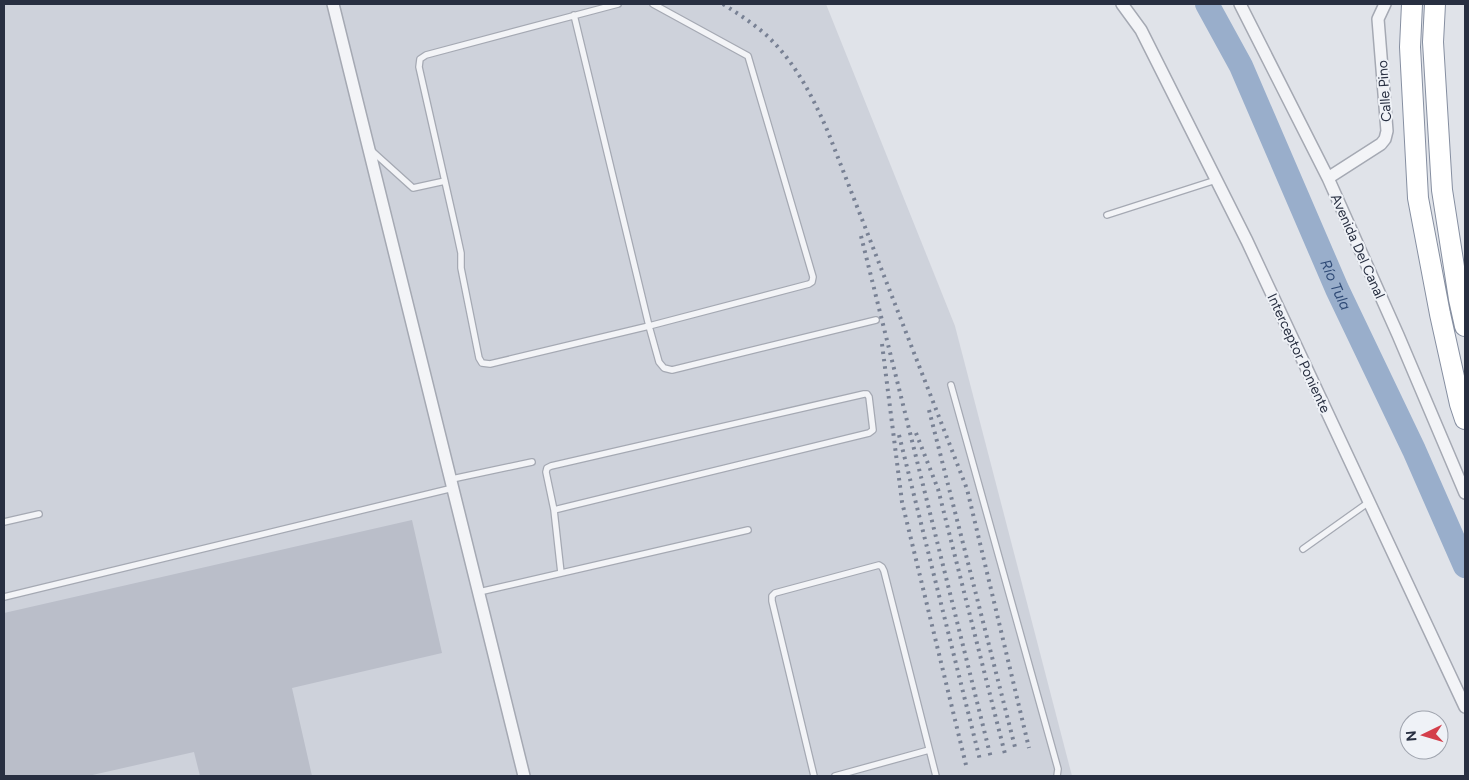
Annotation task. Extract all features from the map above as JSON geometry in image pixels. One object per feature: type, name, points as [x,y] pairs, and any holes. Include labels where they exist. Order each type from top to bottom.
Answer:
[{"type":"highway","points":[[1412,4],[1410,47],[1418,198],[1440,314],[1465,419]]},
{"type":"highway","points":[[1436,4],[1433,42],[1442,190],[1465,326]]},
{"type":"street","points":[[333,4],[524,776]]},
{"type":"street","name":"Interceptor Poniente","points":[[1122,4],[1140,30],[1246,241],[1465,707]]},
{"type":"street","name":"Avenida Del Canal","points":[[1240,4],[1328,178],[1398,335],[1465,493]]},
{"type":"street","name":"Calle Pino","points":[[1328,178],[1381,144],[1385,139],[1387,132],[1378,19],[1385,4]]},
{"type":"lane","points":[[618,4],[426,55],[420,59],[419,67],[458,237],[461,268],[479,358],[482,363],[490,364],[649,326],[812,282],[813,277],[748,56],[653,4]]},
{"type":"lane","points":[[574,15],[649,326],[659,362],[664,368],[672,370],[876,320]]},
{"type":"lane","points":[[369,149],[412,188],[445,181]]},
{"type":"lane","points":[[1106,214],[1216,180]]},
{"type":"lane","points":[[951,385],[1058,769],[1057,776]]},
{"type":"lane","points":[[554,510],[869,433],[873,425],[869,397],[867,394],[864,394],[550,466],[546,472],[554,510],[561,572]]},
{"type":"lane","points":[[4,598],[532,462]]},
{"type":"lane","points":[[1303,549],[1369,502]]},
{"type":"lane","points":[[4,522],[39,514]]},
{"type":"lane","points":[[479,592],[748,530]]},
{"type":"lane","points":[[814,776],[772,596],[826,579],[879,566],[884,570],[936,776]]},
{"type":"lane","points":[[834,776],[929,750]]},
{"type":"shaded area","points":[[4,4],[826,4],[955,326],[1072,776],[4,776]]},
{"type":"building","points":[[412,520],[442,653],[292,688],[312,776],[200,776],[194,752],[88,776],[4,776],[4,613]]},
{"type":"waterway","name":"Río Tula","points":[[1207,4],[1241,66],[1337,289],[1414,450],[1465,566]]},
{"type":"railway","points":[[723,4],[749,21],[775,43],[793,66],[809,92],[828,132],[967,489],[1029,748]]},
{"type":"railway","points":[[861,236],[991,758]]},
{"type":"railway","points":[[882,344],[902,502],[966,765]]},
{"type":"railway","points":[[929,410],[1016,751]]},
{"type":"railway","points":[[916,433],[938,489],[1005,754]]},
{"type":"railway","points":[[899,435],[980,760]]}]
